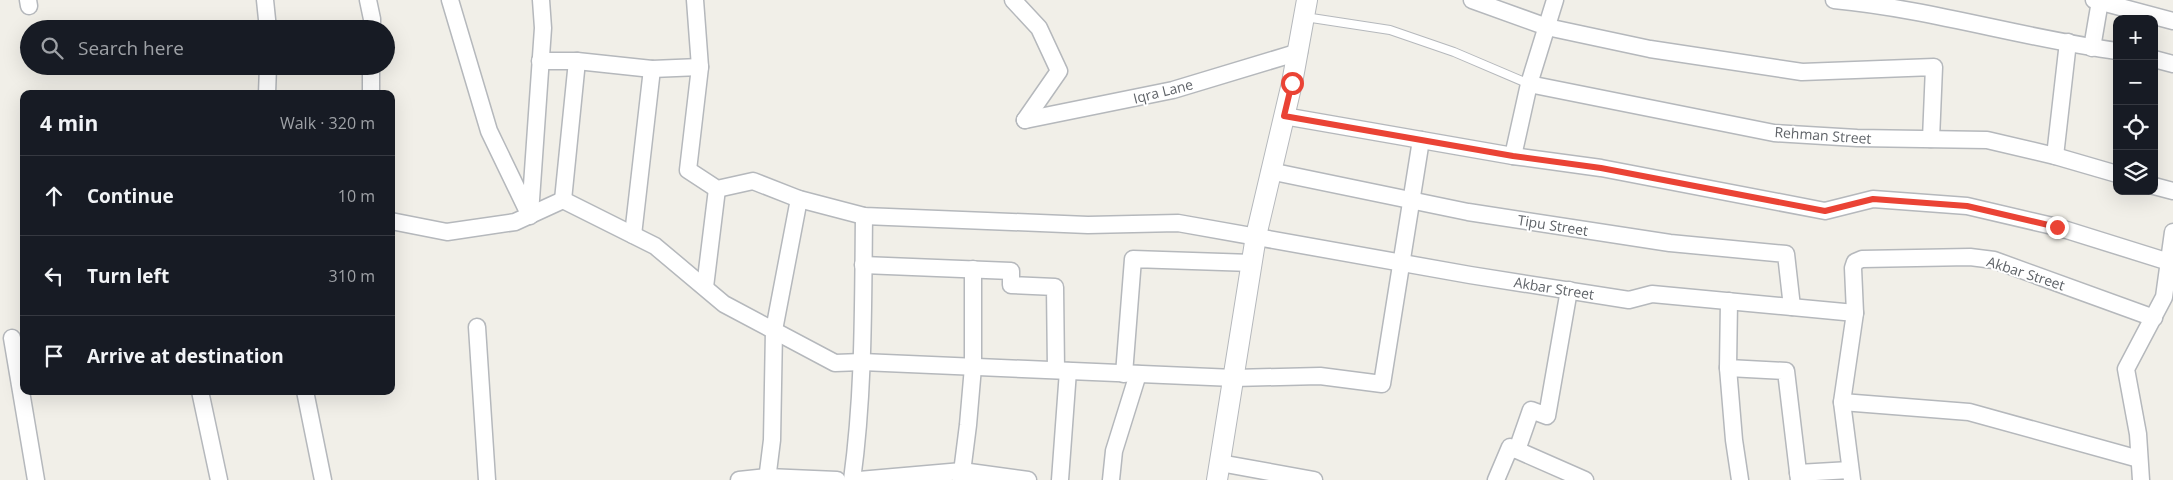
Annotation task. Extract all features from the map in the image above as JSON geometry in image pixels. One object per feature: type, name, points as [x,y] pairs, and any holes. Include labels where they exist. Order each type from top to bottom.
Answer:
[{"type":"street","points":[[265,0],[267,20]]},
{"type":"street","points":[[368,0],[372,20]]},
{"type":"street","points":[[450,0],[489,131],[530,216]]},
{"type":"street","points":[[530,216],[543,28],[542,0]]},
{"type":"street","points":[[696,0],[700,67],[688,170],[717,189],[704,287]]},
{"type":"street","name":"Iqra Lane","points":[[1013,0],[1039,28],[1058,71],[1025,120],[1173,90],[1299,52]]},
{"type":"street","points":[[1472,0],[1547,27],[1650,49],[1802,72],[1934,67],[1931,139]]},
{"type":"street","points":[[1513,156],[1529,84],[1555,0]]},
{"type":"street","points":[[1834,0],[1866,3],[1967,21],[2092,48],[2113,51]]},
{"type":"street","points":[[2092,48],[2097,1],[2173,21]]},
{"type":"street","points":[[1306,8],[1299,52],[1256,236],[1218,471],[1314,480]]},
{"type":"street","points":[[2055,156],[2068,42]]},
{"type":"street","points":[[2158,60],[2173,64]]},
{"type":"street","points":[[540,61],[577,61],[652,68],[700,67]]},
{"type":"street","points":[[563,200],[577,61]]},
{"type":"street","points":[[633,235],[652,68]]},
{"type":"street","points":[[267,90],[268,75]]},
{"type":"street","points":[[370,90],[371,75]]},
{"type":"street","name":"Rehman Street","points":[[1529,84],[1774,133],[1857,138],[1987,140],[2055,156],[2113,173]]},
{"type":"street","points":[[1284,116],[1513,156],[1601,168],[1825,211],[1873,199],[1967,206],[2057,227],[2169,262]]},
{"type":"street","points":[[563,200],[655,246],[724,304],[835,362],[1234,378],[1320,376],[1382,384],[1420,140]]},
{"type":"street","name":"Tipu Street","points":[[1270,170],[1468,212],[1670,243],[1786,254],[1792,307]]},
{"type":"street","name":"Akbar Street","points":[[717,189],[753,181],[799,199],[864,216],[1088,225],[1178,224],[1629,300],[1652,294],[1854,313]]},
{"type":"street","points":[[2158,187],[2173,192]]},
{"type":"street","points":[[767,478],[772,440],[774,330],[799,199]]},
{"type":"street","points":[[395,222],[447,232],[515,222],[563,200]]},
{"type":"street","points":[[852,480],[858,438],[862,362],[864,216]]},
{"type":"street","points":[[2141,480],[2138,434],[2126,368],[2169,292],[2169,262],[2173,232]]},
{"type":"street","name":"Akbar Street","points":[[1851,475],[1842,402],[1854,313],[1853,268],[1855,262],[1862,259],[1970,257],[1994,260],[2154,318]]},
{"type":"street","points":[[1111,480],[1114,452],[1131,374],[1133,260],[1252,263]]},
{"type":"street","points":[[863,265],[1011,271],[1010,285],[1056,288],[1062,371],[1060,480]]},
{"type":"street","points":[[961,476],[973,367],[973,269]]},
{"type":"street","points":[[1516,450],[1531,410],[1547,416],[1569,290]]},
{"type":"street","points":[[1729,301],[1728,368],[1734,440],[1740,480]]},
{"type":"street","points":[[477,327],[486,480]]},
{"type":"street","points":[[12,338],[20,385]]},
{"type":"street","points":[[1728,368],[1786,371],[1799,476],[1851,475]]},
{"type":"street","points":[[22,395],[36,480]]},
{"type":"street","points":[[201,395],[219,480]]},
{"type":"street","points":[[306,395],[323,480]]},
{"type":"street","points":[[1842,402],[1969,412],[2139,459]]},
{"type":"street","points":[[1496,480],[1510,447],[1585,480]]},
{"type":"street","points":[[859,480],[961,476],[1028,480]]},
{"type":"street","points":[[739,480],[767,478],[837,480]]},
{"type":"lane","points":[[1306,8],[1390,30],[1454,52],[1529,84]]},
{"type":"route","points":[[1292,83],[1284,116],[1513,156],[1601,168],[1825,211],[1873,199],[1967,206],[2057,227]]}]
